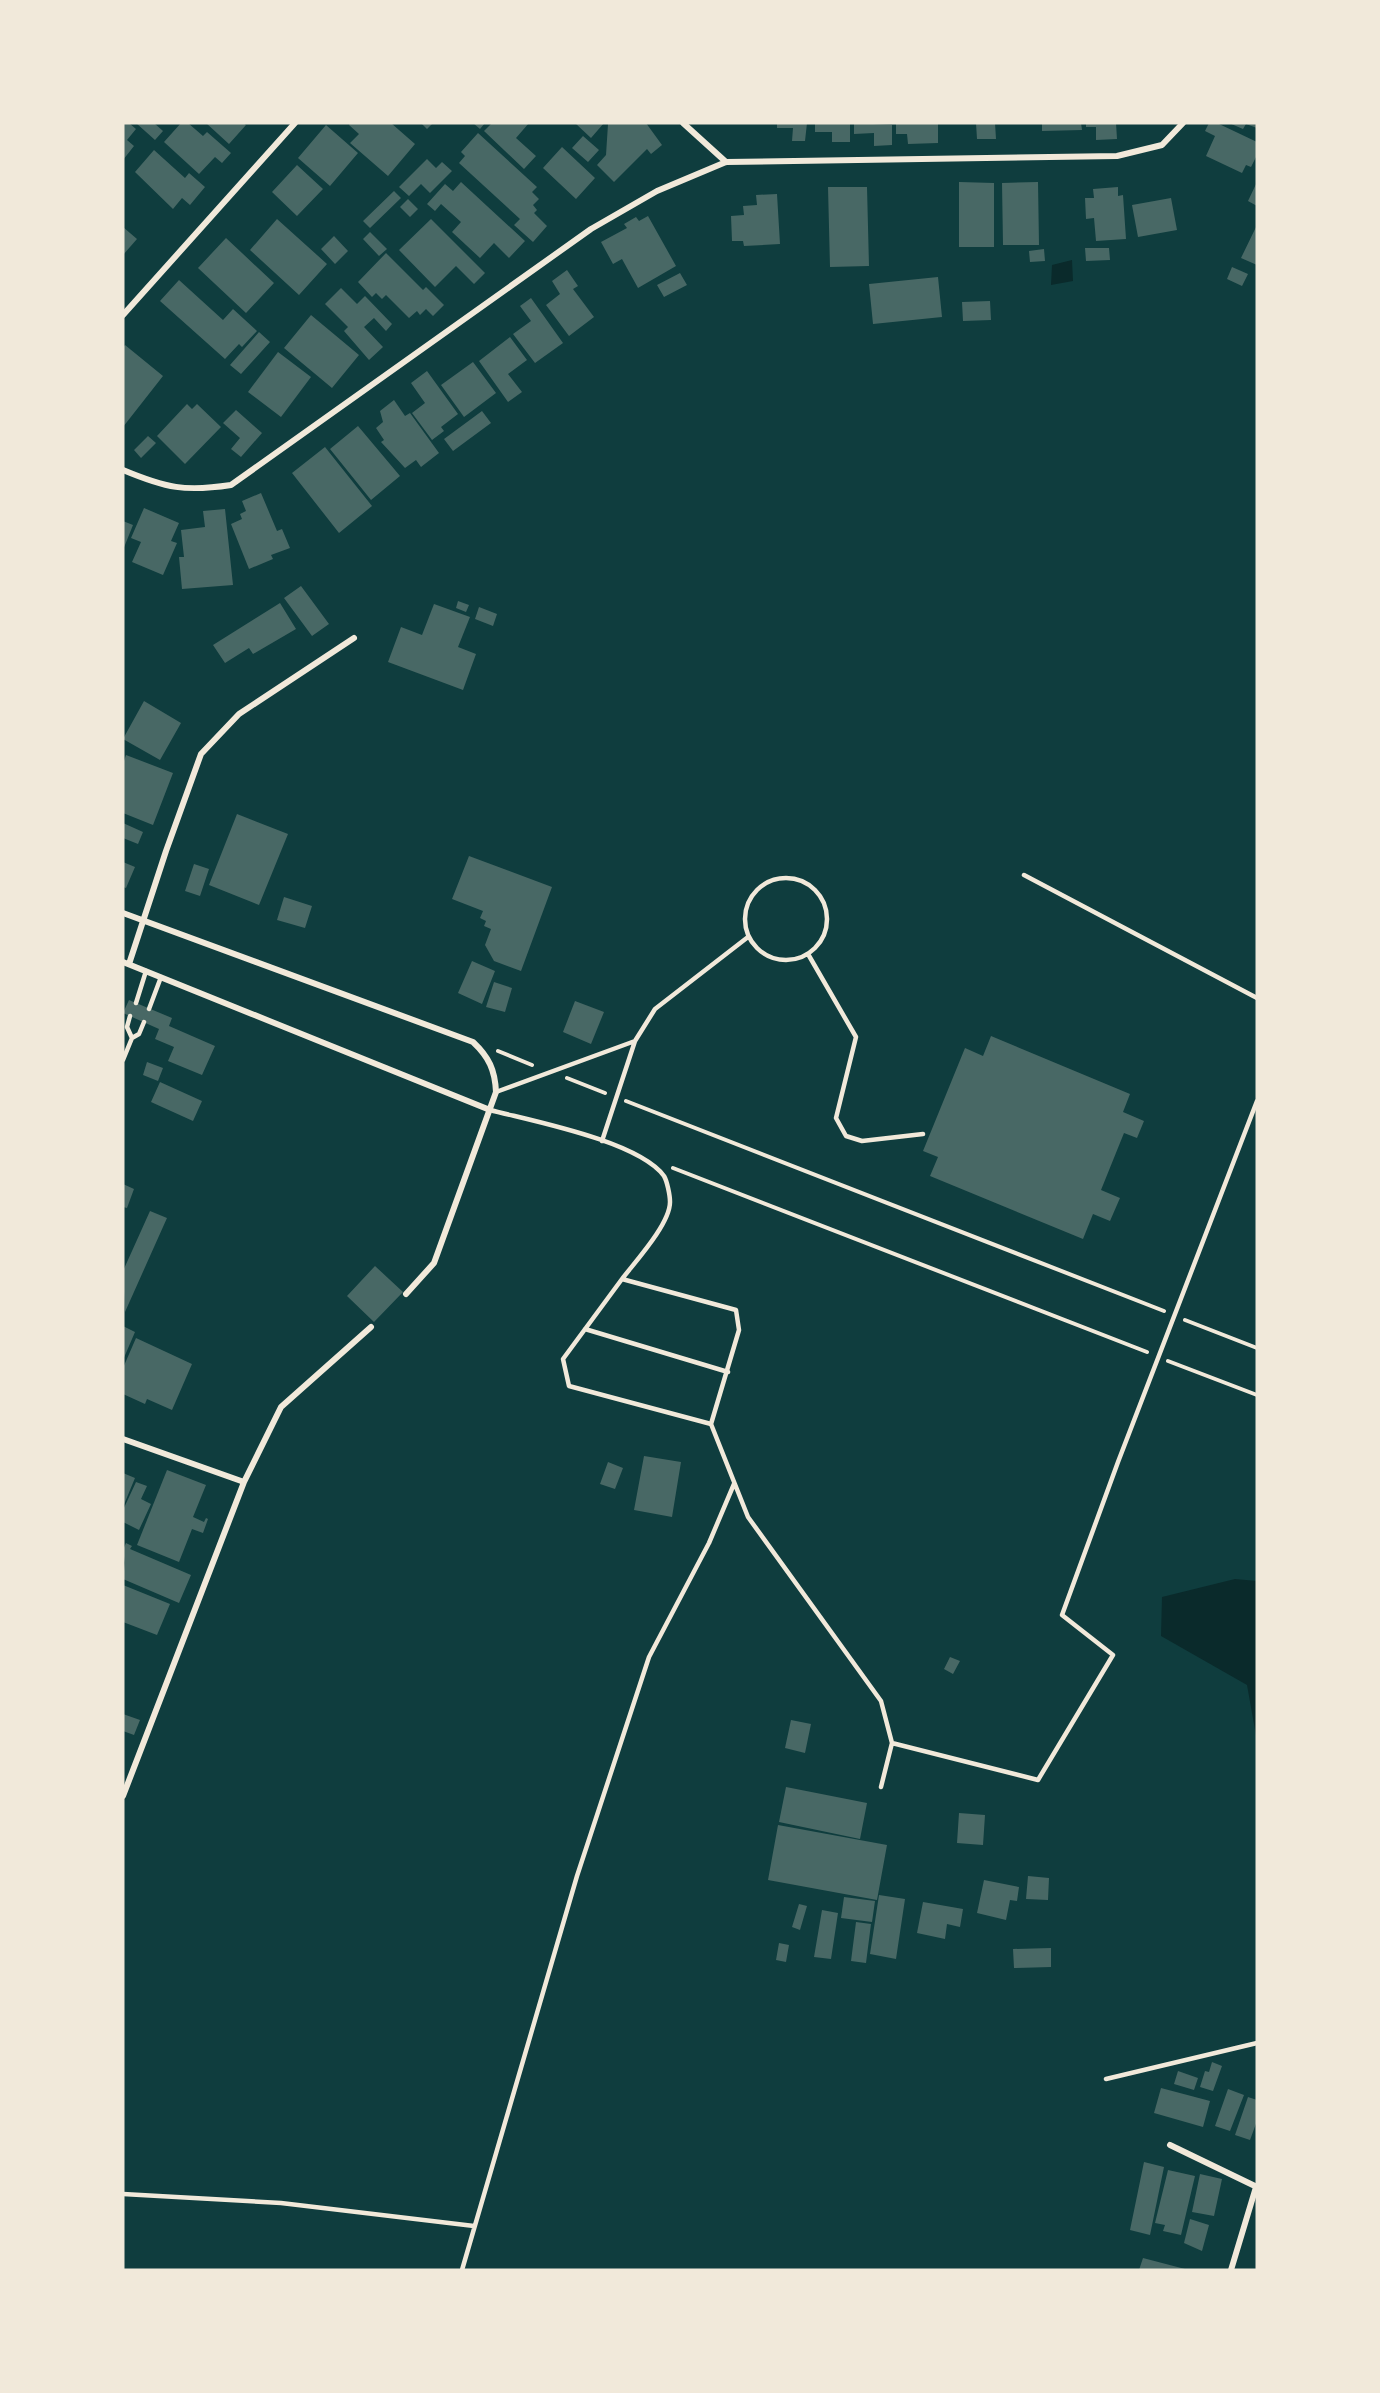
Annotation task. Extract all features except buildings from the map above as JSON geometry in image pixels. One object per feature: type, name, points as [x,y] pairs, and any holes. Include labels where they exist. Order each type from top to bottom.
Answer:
[{"type":"street","points":[[123,315],[295,123]]},
{"type":"street","points":[[683,123],[726,162]]},
{"type":"street","points":[[123,470],[156,484],[196,491],[231,485],[591,229],[657,190],[726,162],[1117,156],[1162,145],[1183,123]]},
{"type":"street","points":[[354,638],[239,714],[201,754],[143,921],[126,963],[490,1110]]},
{"type":"street","points":[[123,913],[473,1042],[486,1054],[495,1073],[496,1092],[434,1263],[406,1294]]},
{"type":"street","points":[[123,1796],[244,1482],[281,1407],[371,1327]]},
{"type":"street","points":[[123,1439],[244,1482]]},
{"type":"street","points":[[1170,2145],[1257,2187],[1231,2270]]},
{"type":"lane","points":[[1024,875],[1257,998]]},
{"type":"lane","points":[[782,877],[795,878],[807,883],[824,903],[827,917],[825,932],[819,944],[808,954],[795,959],[782,960],[768,957],[756,948],[748,937],[744,917],[749,898],[769,880],[782,877]]},
{"type":"lane","points":[[602,1141],[635,1041],[655,1009],[748,937]]},
{"type":"lane","points":[[808,954],[856,1036],[836,1118],[846,1137],[862,1141],[923,1134]]},
{"type":"lane","points":[[136,1003],[146,971]]},
{"type":"lane","points":[[149,1009],[161,977]]},
{"type":"lane","points":[[130,1016],[127,1027],[132,1038]]},
{"type":"lane","points":[[123,1060],[132,1038],[139,1034],[144,1022]]},
{"type":"lane","points":[[496,1092],[635,1041]]},
{"type":"lane","points":[[892,1743],[1038,1780],[1113,1655],[1062,1615],[1257,1101]]},
{"type":"lane","points":[[490,1110],[602,1141],[644,1158],[665,1177],[670,1203],[662,1225],[563,1359],[569,1386],[711,1424]]},
{"type":"lane","points":[[622,1279],[736,1310],[739,1330],[711,1424],[748,1517],[881,1701],[892,1743],[881,1787]]},
{"type":"lane","points":[[585,1329],[728,1372]]},
{"type":"lane","points":[[462,2270],[577,1876],[649,1657],[710,1543],[734,1484]]},
{"type":"lane","points":[[1106,2079],[1257,2043]]},
{"type":"lane","points":[[123,2194],[281,2203],[474,2226]]},
{"type":"path","points":[[473,1042],[539,1068]]},
{"type":"path","points":[[561,1076],[606,1093]]},
{"type":"path","points":[[617,1098],[1169,1313]]},
{"type":"path","points":[[669,1167],[1257,1395]]},
{"type":"path","points":[[1180,1317],[1257,1348]]},
{"type":"water","points":[[1072,260],[1073,281],[1051,285],[1052,265]]},
{"type":"water","points":[[1235,1579],[1257,1581],[1257,1741],[1247,1685],[1161,1636],[1162,1597]]}]
